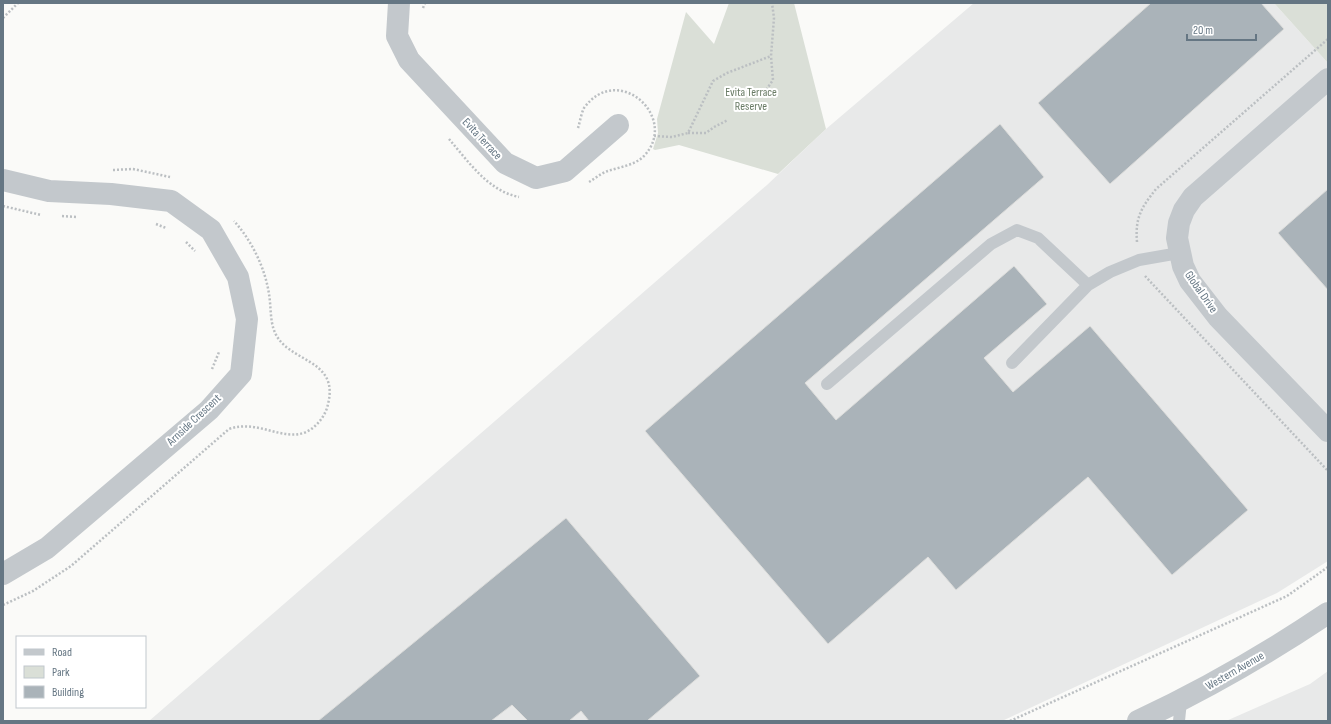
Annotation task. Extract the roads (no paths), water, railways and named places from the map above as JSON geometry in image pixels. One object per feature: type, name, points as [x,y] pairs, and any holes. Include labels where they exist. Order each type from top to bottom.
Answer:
[{"type":"street","name":"Evita Terrace","points":[[399,3],[397,36],[410,60],[505,163],[536,178],[565,171],[618,125]]},
{"type":"street","name":"Global Drive","points":[[1328,79],[1193,197],[1184,210],[1178,223],[1177,238],[1183,266],[1199,294],[1218,317],[1328,431]]},
{"type":"street","name":"Arnside Crescent","points":[[3,180],[49,191],[111,194],[171,201],[211,230],[238,277],[247,318],[241,374],[209,410],[47,548],[3,574]]},
{"type":"street","name":"Western Avenue","points":[[1138,721],[1180,711],[1328,613]]},
{"type":"lane","points":[[827,384],[991,244],[1017,230],[1038,238],[1088,285]]},
{"type":"lane","points":[[1012,364],[1088,285],[1110,272],[1139,260],[1179,252]]},
{"type":"park label","name":"Evita Terrace Reserve","points":[[751,99]]}]
